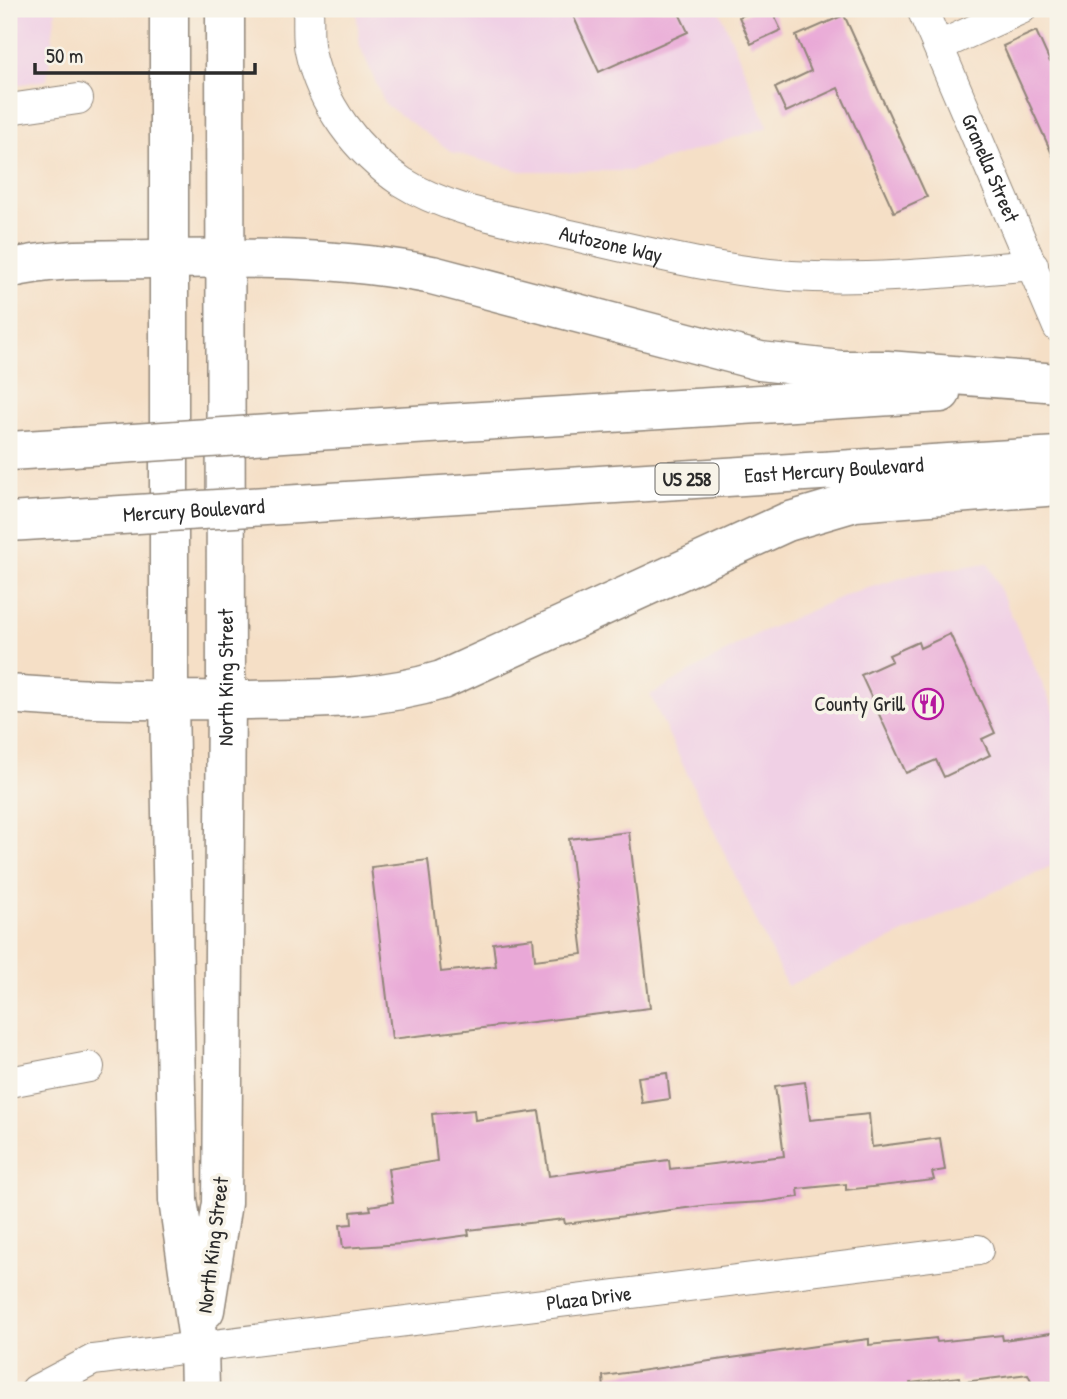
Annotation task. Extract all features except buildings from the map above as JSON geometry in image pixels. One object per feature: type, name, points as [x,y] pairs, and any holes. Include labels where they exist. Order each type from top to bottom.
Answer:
[{"type":"main road","name":"North King Street","points":[[169,9],[169,700],[178,1200],[199,1346],[200,1390]]},
{"type":"main road","name":"North King Street","points":[[199,1346],[222,1203],[226,700],[223,258],[225,9]]},
{"type":"main road","points":[[9,269],[79,260],[223,258],[321,259],[377,264],[432,275],[760,361],[840,370],[887,370],[1058,385]]},
{"type":"main road","points":[[9,451],[1058,385]]},
{"type":"main road","name":"East Mercury Boulevard","points":[[315,503],[1058,456]]},
{"type":"main road","points":[[9,694],[55,698],[226,700],[318,699],[411,690],[442,680],[787,522],[824,510],[879,499],[1058,486]]},
{"type":"main road","name":"Mercury Boulevard","points":[[9,522],[315,503]]},
{"type":"street","name":"Autozone Way","points":[[308,9],[310,50],[321,88],[340,121],[364,151],[402,182],[439,200],[515,222],[634,250],[788,275],[932,274],[1033,265]]},
{"type":"street","name":"Granella Street","points":[[922,9],[1058,327]]},
{"type":"street","points":[[939,46],[1021,9]]},
{"type":"street","points":[[9,109],[78,99]]},
{"type":"street","points":[[9,1082],[89,1068]]},
{"type":"street","name":"Plaza Drive","points":[[36,1390],[93,1360],[978,1250]]},
{"type":"shaded area","points":[[9,9],[56,9],[47,80],[9,86]]},
{"type":"shaded area","points":[[356,9],[719,9],[768,127],[630,171],[520,171],[452,152],[385,104],[360,46]]},
{"type":"shaded area","points":[[988,563],[1058,719],[1058,863],[787,986],[650,695],[757,634],[848,594],[915,574]]},
{"type":"place","name":"County Grill","points":[[928,704]]}]
